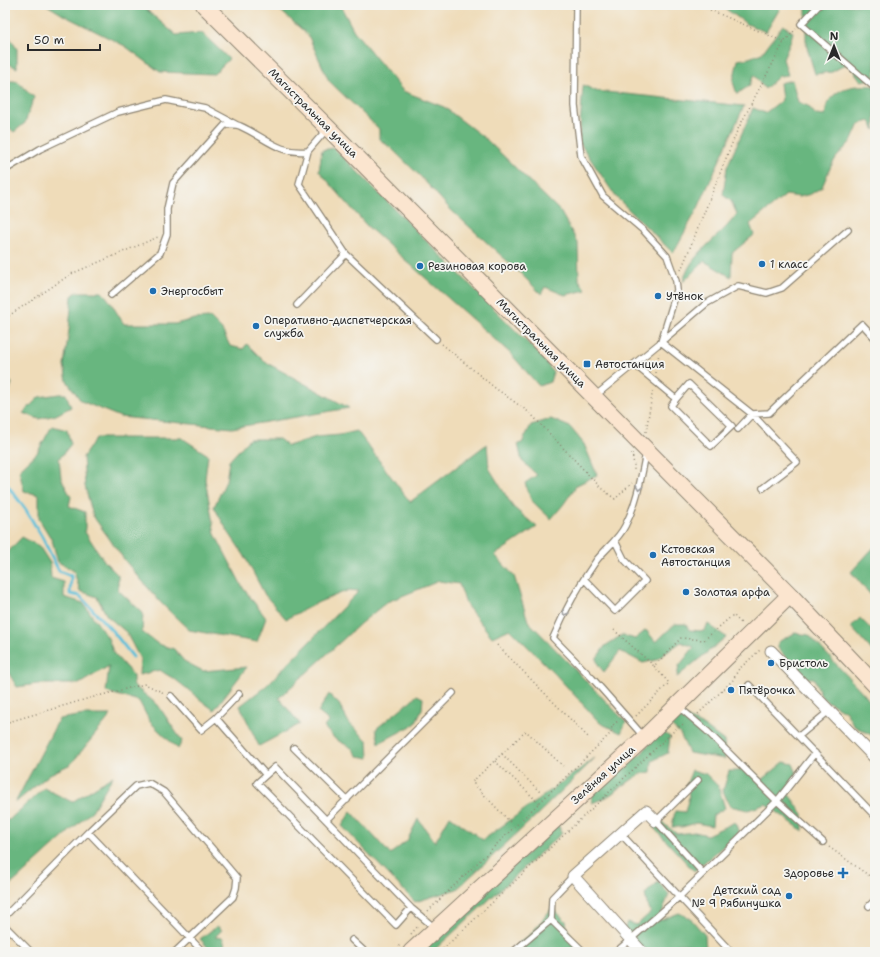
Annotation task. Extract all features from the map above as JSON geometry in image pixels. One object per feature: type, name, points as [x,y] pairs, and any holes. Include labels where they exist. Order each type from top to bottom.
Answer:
[{"type":"main road","name":"Магистральная улица","points":[[204,5],[642,445],[790,595],[875,685]]},
{"type":"main road","name":"Зелёная улица","points":[[407,946],[436,928],[645,737],[790,595]]},
{"type":"street","points":[[767,649],[875,758]]},
{"type":"street","points":[[642,952],[574,876],[646,811],[656,821]]},
{"type":"lane","points":[[576,5],[574,106],[581,156],[603,196],[644,231],[667,256],[676,281],[677,290],[661,342]]},
{"type":"lane","points":[[819,5],[801,24],[875,88]]},
{"type":"lane","points":[[5,170],[40,149],[118,112],[166,100],[205,108],[288,152],[308,151]]},
{"type":"lane","points":[[112,295],[160,253],[167,234],[167,209],[173,183],[225,125],[239,126]]},
{"type":"lane","points":[[328,128],[308,151],[299,184],[346,254],[436,339]]},
{"type":"lane","points":[[594,397],[707,303],[738,286],[767,293],[782,288],[848,230]]},
{"type":"lane","points":[[297,305],[346,254]]},
{"type":"lane","points":[[738,428],[752,414],[769,413],[862,324],[875,338]]},
{"type":"lane","points":[[661,342],[752,414],[797,462],[763,488]]},
{"type":"lane","points":[[634,364],[676,399]]},
{"type":"lane","points":[[689,384],[732,426],[712,446],[671,406],[676,399],[689,384]]},
{"type":"lane","points":[[642,445],[637,497],[625,526],[615,541],[597,560],[584,579],[560,621],[553,638],[592,678],[645,737]]},
{"type":"lane","points":[[584,579],[615,611],[645,581],[624,559],[615,541]]},
{"type":"lane","points":[[749,684],[875,816]]},
{"type":"lane","points":[[326,820],[453,693]]},
{"type":"lane","points":[[171,696],[201,730],[216,718],[240,694]]},
{"type":"lane","points":[[678,705],[823,842]]},
{"type":"lane","points":[[799,736],[829,710]]},
{"type":"lane","points":[[216,718],[266,775]]},
{"type":"lane","points":[[294,748],[347,800]]},
{"type":"lane","points":[[616,952],[679,897],[778,801],[815,753]]},
{"type":"lane","points":[[411,908],[396,925],[257,783],[275,766],[411,908],[436,928]]},
{"type":"lane","points":[[698,780],[656,821],[704,873]]},
{"type":"lane","points":[[5,916],[136,786],[149,783],[164,792],[237,878],[233,897],[175,952]]},
{"type":"lane","points":[[88,832],[203,952]]},
{"type":"lane","points":[[621,834],[731,952]]},
{"type":"lane","points":[[513,952],[551,920],[552,898],[574,876]]},
{"type":"lane","points":[[869,906],[875,900]]},
{"type":"lane","points":[[551,920],[584,952]]},
{"type":"lane","points":[[5,926],[31,952]]},
{"type":"lane","points":[[352,940],[365,952]]},
{"type":"path","points":[[699,5],[784,42]]},
{"type":"path","points":[[677,290],[682,266],[737,131],[784,42],[801,24]]},
{"type":"path","points":[[5,317],[7,318],[71,274],[167,234]]},
{"type":"path","points":[[436,339],[495,388],[530,413],[602,489],[615,499],[633,482]]},
{"type":"path","points":[[655,379],[661,342]]},
{"type":"path","points":[[633,476],[634,465],[631,446],[642,445],[646,432],[654,387]]},
{"type":"path","points":[[654,666],[681,638],[704,640],[734,615]]},
{"type":"path","points":[[409,936],[420,924],[427,912],[611,733],[612,726],[622,719],[631,721],[669,683],[654,666],[614,630]]},
{"type":"path","points":[[498,645],[589,738]]},
{"type":"path","points":[[440,952],[676,729],[699,714],[733,680],[738,670],[767,649]]},
{"type":"path","points":[[5,723],[90,698],[145,684],[171,696]]},
{"type":"path","points":[[510,822],[472,782],[526,731],[563,766]]},
{"type":"path","points":[[502,754],[540,792]]},
{"type":"path","points":[[495,761],[539,803]]},
{"type":"path","points":[[823,842],[875,880]]},
{"type":"path","points":[[393,952],[407,946]]},
{"type":"green space","points":[[47,5],[141,5],[176,35],[202,33],[229,59],[214,74],[160,72],[125,46],[63,15]]},
{"type":"green space","points":[[274,5],[340,5],[354,31],[403,91],[444,107],[487,140],[560,211],[578,243],[579,280],[586,290],[565,295],[545,287],[541,294],[516,269],[451,210],[421,177],[391,148],[379,139],[379,129],[329,81],[308,35]]},
{"type":"green space","points":[[719,5],[782,5],[766,32],[747,24]]},
{"type":"green space","points":[[806,5],[875,5],[875,78],[861,81],[848,63],[832,72],[815,74],[806,44]]},
{"type":"green space","points":[[783,25],[793,32],[783,59],[788,75],[779,76],[765,89],[754,75],[749,86],[737,94],[733,82],[738,60],[762,53]]},
{"type":"green space","points":[[5,30],[17,49],[17,68],[5,62]]},
{"type":"green space","points":[[792,80],[798,102],[808,106],[816,115],[825,116],[828,102],[838,92],[856,86],[875,86],[875,130],[870,121],[859,124],[852,140],[831,166],[822,187],[811,194],[799,197],[786,195],[750,224],[754,235],[732,253],[731,277],[704,261],[683,282],[692,263],[699,254],[737,214],[731,201],[723,195],[727,167],[753,108],[765,113],[782,100],[780,83]]},
{"type":"green space","points":[[5,81],[17,81],[34,97],[25,123],[14,132],[5,124]]},
{"type":"green space","points":[[583,85],[596,91],[744,106],[698,208],[673,253],[616,197],[579,142]]},
{"type":"green space","points":[[334,148],[540,355],[553,372],[550,382],[539,386],[510,353],[367,226],[319,171],[322,150]]},
{"type":"green space","points":[[77,292],[102,292],[124,324],[175,324],[195,319],[210,318],[222,330],[230,346],[243,349],[247,344],[265,362],[349,408],[232,428],[120,417],[81,401],[67,381],[64,365],[72,296]]},
{"type":"green space","points":[[5,377],[12,383],[5,403]]},
{"type":"green space","points":[[66,394],[71,407],[56,415],[39,419],[23,413],[39,397]]},
{"type":"green space","points":[[551,419],[570,427],[584,444],[597,475],[577,485],[551,519],[531,500],[525,483],[537,475],[522,461],[518,444],[522,443],[531,425]]},
{"type":"green space","points":[[52,426],[67,430],[71,444],[59,459],[61,478],[71,497],[69,506],[85,512],[85,532],[105,562],[118,575],[118,590],[143,613],[142,632],[158,644],[174,649],[184,661],[203,671],[247,667],[214,710],[176,680],[160,670],[139,675],[140,659],[126,632],[107,616],[97,597],[80,591],[74,571],[58,562],[52,540],[39,519],[39,495],[24,491],[19,470],[37,453]]},
{"type":"green space","points":[[357,431],[410,502],[487,444],[489,468],[513,507],[537,527],[495,555],[514,576],[528,621],[626,722],[621,733],[600,723],[556,675],[510,629],[492,637],[467,606],[459,584],[439,581],[387,602],[361,623],[279,698],[300,724],[259,746],[240,706],[266,686],[359,591],[349,590],[319,602],[286,619],[265,595],[244,555],[214,507],[226,481],[229,461],[249,439],[279,439],[288,446],[316,437],[340,435]]},
{"type":"green space","points":[[96,438],[182,438],[208,455],[205,479],[215,534],[243,588],[266,618],[257,642],[189,630],[161,603],[126,562],[93,516],[85,486],[83,457]]},
{"type":"green space","points":[[873,462],[875,462],[875,497],[873,494]]},
{"type":"green space","points":[[22,537],[39,546],[50,563],[51,578],[64,582],[64,597],[83,603],[108,638],[114,654],[133,675],[133,685],[158,705],[182,741],[178,749],[150,722],[139,701],[106,692],[109,666],[79,684],[37,684],[17,687],[8,672],[5,662],[5,555]]},
{"type":"green space","points":[[875,546],[875,600],[851,572]]},
{"type":"green space","points":[[860,618],[875,633],[875,654],[851,627]]},
{"type":"green space","points":[[675,624],[686,624],[689,630],[704,631],[708,624],[726,637],[677,677],[679,666],[694,647],[681,642],[656,660],[643,663],[620,651],[604,672],[599,666],[596,659],[605,646],[622,635],[635,639],[646,630],[656,642]]},
{"type":"green space","points":[[795,633],[809,635],[865,695],[875,708],[875,737],[854,726],[846,712],[822,698],[814,678],[803,678],[778,648],[778,642]]},
{"type":"green space","points":[[329,694],[339,704],[349,723],[368,741],[369,758],[358,756],[352,748],[335,739],[324,727],[329,721],[318,712]]},
{"type":"green space","points":[[417,695],[423,698],[422,709],[415,724],[379,743],[376,729]]},
{"type":"green space","points":[[84,715],[111,715],[71,764],[50,774],[15,803],[59,719]]},
{"type":"green space","points":[[682,715],[704,726],[724,741],[725,759],[689,753],[680,734],[670,725]]},
{"type":"green space","points":[[660,730],[670,737],[668,753],[652,761],[651,772],[640,774],[607,797],[592,803],[592,793],[627,762],[642,753]]},
{"type":"green space","points":[[595,758],[539,813],[457,889],[415,902],[342,826],[351,811],[390,854],[407,841],[418,819],[435,842],[450,816],[483,840]]},
{"type":"green space","points":[[784,762],[793,764],[799,778],[785,790],[803,814],[803,831],[766,804],[748,810],[730,806],[723,791],[729,771],[738,771],[746,766],[762,780]]},
{"type":"green space","points":[[692,770],[706,774],[718,786],[725,808],[713,815],[712,826],[696,823],[682,827],[672,827],[675,811],[685,812],[689,797],[687,783]]},
{"type":"green space","points":[[113,776],[92,811],[14,882],[5,887],[5,820],[9,820],[44,788],[72,802]]},
{"type":"green space","points":[[660,821],[677,834],[695,832],[707,835],[735,822],[739,833],[694,871],[653,827]]},
{"type":"green space","points":[[558,825],[562,833],[432,952],[425,948]]},
{"type":"green space","points":[[658,882],[669,894],[659,921],[679,913],[690,918],[705,935],[706,950],[686,944],[677,944],[677,952],[645,952],[622,935],[627,922],[637,925],[651,912],[647,904],[645,894]]},
{"type":"green space","points":[[552,908],[566,921],[567,928],[579,952],[511,952],[510,950],[531,934]]},
{"type":"green space","points":[[217,926],[222,930],[215,937],[223,938],[225,946],[231,952],[212,952],[200,939]]},
{"type":"waterway","points":[[5,482],[26,510],[42,537],[59,571],[71,576],[70,594],[80,596],[115,634],[133,657]]},
{"type":"place","name":"1 класс","points":[[762,264]]},
{"type":"place","name":"Резиновая корова","points":[[420,266]]},
{"type":"place","name":"Энергосбыт","points":[[153,291]]},
{"type":"place","name":"Утёнок","points":[[658,296]]},
{"type":"place","name":"Оперативно-диспетчерская служба","points":[[256,326]]},
{"type":"place","name":"Автостанция","points":[[587,364]]},
{"type":"place","name":"Кстовская Автостанция","points":[[653,555]]},
{"type":"place","name":"Золотая арфа","points":[[686,592]]},
{"type":"place","name":"Бристоль","points":[[771,663]]},
{"type":"place","name":"Пятёрочка","points":[[731,690]]},
{"type":"place","name":"Здоровье","points":[[843,873]]},
{"type":"place","name":"Детский сад № 9 Рябинушка","points":[[789,896]]}]
